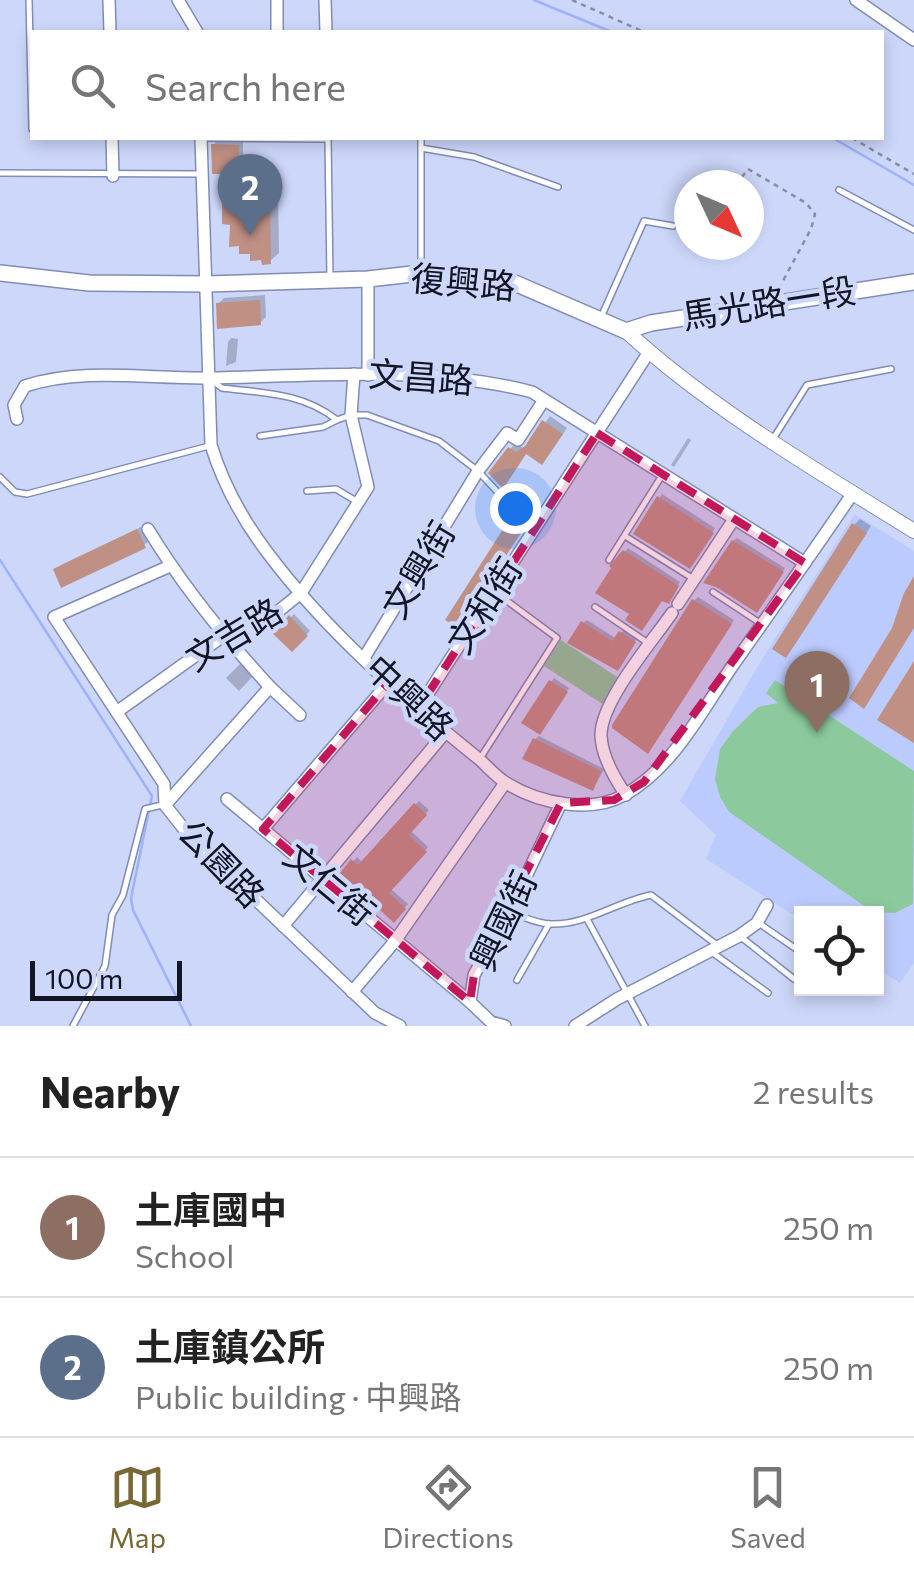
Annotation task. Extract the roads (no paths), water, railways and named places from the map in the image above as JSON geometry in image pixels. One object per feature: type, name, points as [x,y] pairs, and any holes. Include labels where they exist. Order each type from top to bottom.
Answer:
[{"type":"main road","name":"復興路","points":[[0,273],[89,283],[207,284],[368,279],[420,273],[510,281],[626,330]]},
{"type":"main road","name":"馬光路一段","points":[[626,330],[914,282]]},
{"type":"street","points":[[109,0],[110,30]]},
{"type":"street","points":[[178,0],[196,30]]},
{"type":"street","points":[[277,0],[277,30]]},
{"type":"street","points":[[326,0],[326,30]]},
{"type":"street","points":[[856,0],[914,40]]},
{"type":"street","points":[[112,140],[114,176]]},
{"type":"street","name":"中興路","points":[[201,140],[210,445],[221,476],[236,506],[301,594],[444,734],[505,783],[561,803],[596,804],[626,794],[664,762],[853,493]]},
{"type":"street","name":"文吉路","points":[[118,710],[223,636],[261,626],[301,594],[368,488],[350,415],[361,374],[368,279]]},
{"type":"street","name":"復興路","points":[[626,330],[772,442],[914,532]]},
{"type":"street","name":"文和街","points":[[418,709],[650,352]]},
{"type":"street","name":"文昌路","points":[[17,419],[14,405],[25,386],[56,376],[361,374],[498,384],[532,392],[805,563]]},
{"type":"street","name":"文興街","points":[[364,658],[478,471],[506,433],[518,440],[544,400]]},
{"type":"street","points":[[626,794],[603,745],[602,725],[615,697],[734,519]]},
{"type":"street","points":[[148,530],[223,636],[300,715]]},
{"type":"street","name":"公園路","points":[[170,566],[54,617],[164,784],[165,805],[191,838],[375,1013],[400,1026]]},
{"type":"street","name":"文仁街","points":[[389,682],[263,829],[396,942],[505,783]]},
{"type":"street","points":[[165,805],[270,687]]},
{"type":"street","points":[[283,926],[444,734]]},
{"type":"street","points":[[227,799],[263,829]]},
{"type":"street","name":"興國街","points":[[505,1026],[490,1024],[470,1002],[474,976],[561,803]]},
{"type":"street","points":[[575,1026],[739,936],[757,922],[768,905]]},
{"type":"street","points":[[352,992],[396,942],[470,1002]]},
{"type":"lane","points":[[29,0],[30,43]]},
{"type":"lane","points":[[328,140],[330,280]]},
{"type":"lane","points":[[420,273],[421,140]]},
{"type":"lane","points":[[421,148],[474,157],[558,187]]},
{"type":"lane","points":[[0,173],[202,174]]},
{"type":"lane","points":[[839,190],[914,230]]},
{"type":"lane","points":[[600,318],[644,221],[673,226]]},
{"type":"lane","points":[[772,442],[806,385],[892,369]]},
{"type":"lane","points":[[208,378],[222,388],[301,398],[337,420]]},
{"type":"lane","points":[[260,436],[323,427],[350,415],[367,414],[439,442],[478,471],[505,500],[540,521]]},
{"type":"lane","points":[[0,477],[14,492],[27,494],[210,445]]},
{"type":"lane","points":[[610,560],[662,474]]},
{"type":"lane","points":[[306,491],[336,489],[358,502]]},
{"type":"lane","points":[[624,535],[694,580]]},
{"type":"lane","points":[[480,760],[557,638],[494,592]]},
{"type":"lane","points":[[713,592],[762,624]]},
{"type":"lane","points":[[595,607],[650,644]]},
{"type":"lane","points":[[73,1026],[105,966],[112,914],[123,895],[146,810],[165,805]]},
{"type":"lane","points":[[509,912],[549,924],[586,919],[624,900],[651,895],[768,993]]},
{"type":"lane","points":[[586,919],[645,1026]]},
{"type":"lane","points":[[757,922],[794,947]]},
{"type":"lane","points":[[517,980],[549,924]]},
{"type":"lane","points":[[739,936],[794,979]]},
{"type":"waterway","points":[[534,0],[607,30]]},
{"type":"waterway","points":[[836,140],[914,185]]},
{"type":"waterway","points":[[0,560],[152,796],[131,898],[133,910],[191,1026]]},
{"type":"place","name":"土庫鎮公所","points":[[250,236]]},
{"type":"place","name":"土庫國中","points":[[817,733]]}]
